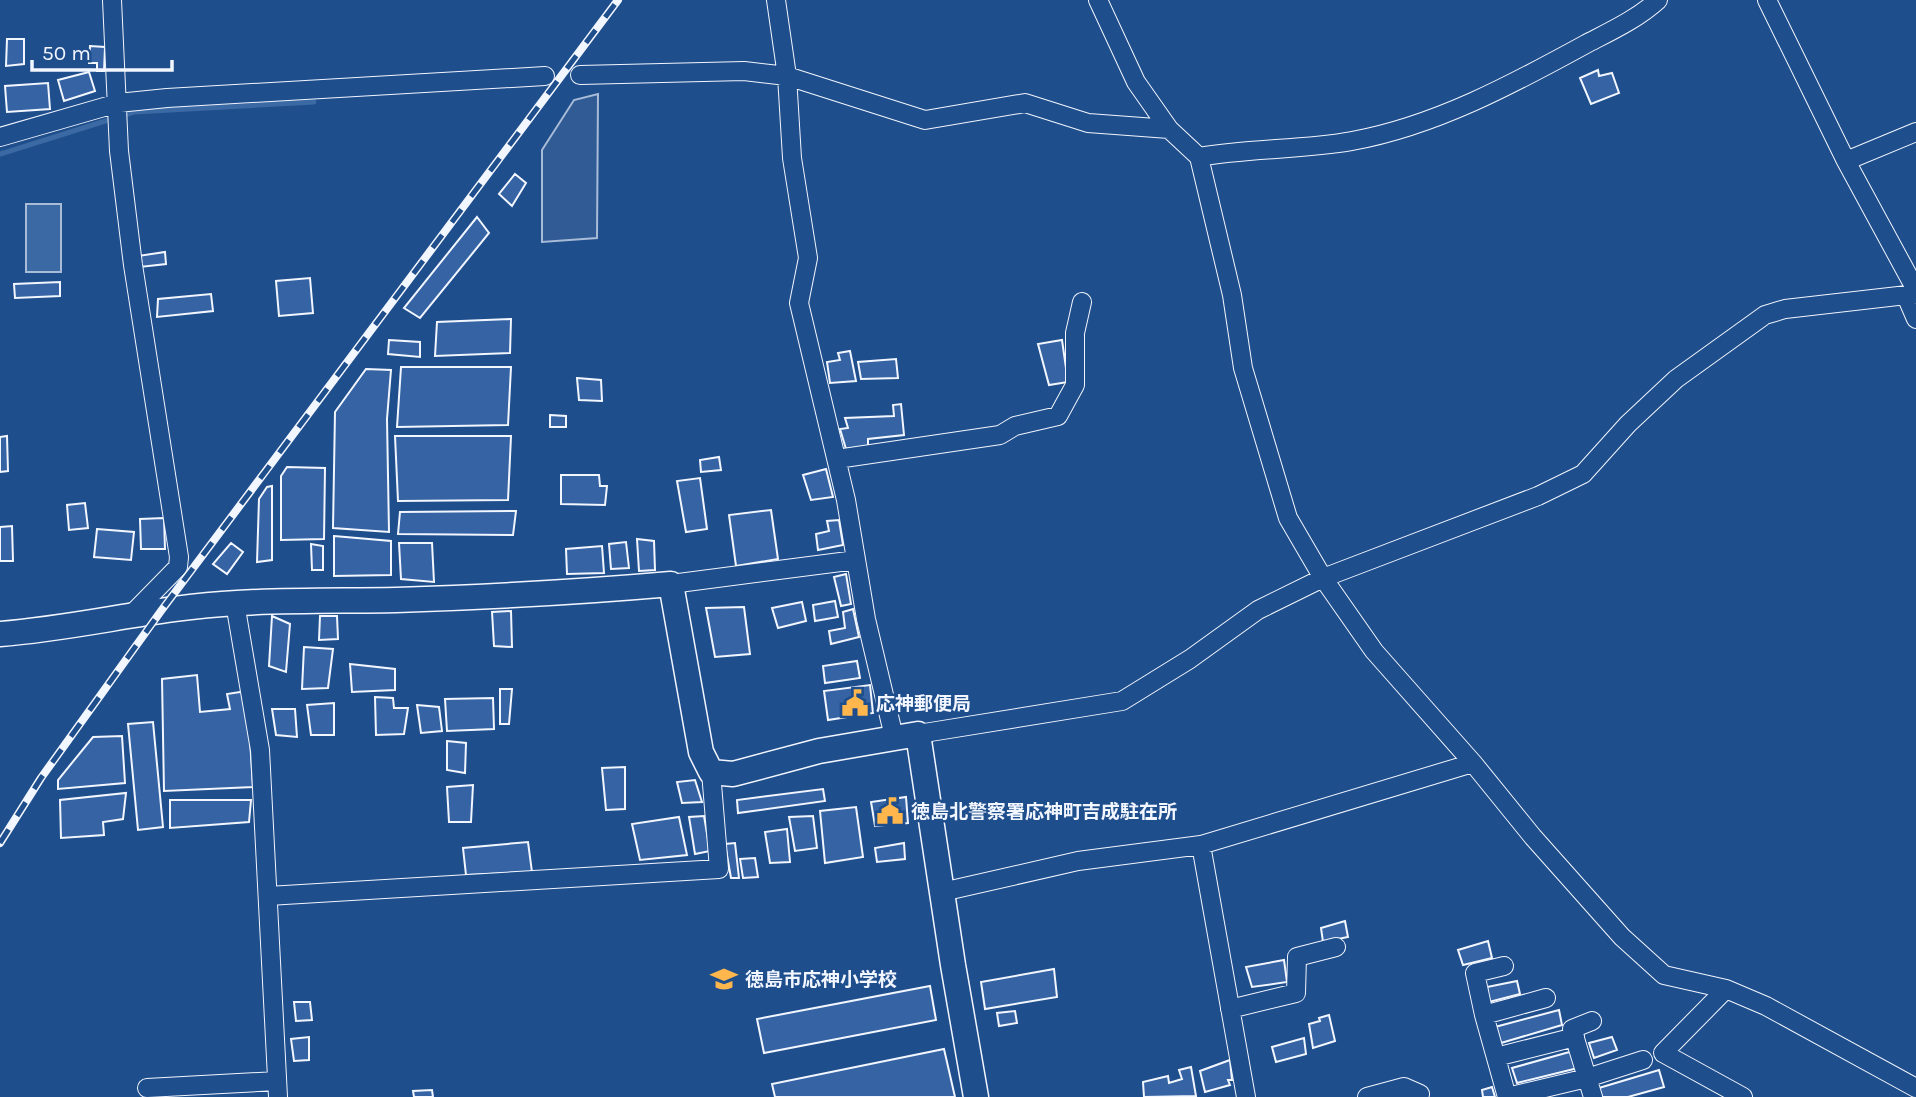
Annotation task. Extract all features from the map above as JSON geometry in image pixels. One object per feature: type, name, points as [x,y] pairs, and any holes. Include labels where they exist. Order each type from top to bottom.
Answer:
[{"type":"street","points":[[112,0],[119,151],[133,265],[179,557],[178,567],[131,615]]},
{"type":"street","points":[[776,0],[787,76],[792,158],[808,258],[799,303],[836,459],[866,619],[906,735],[942,892],[976,1097]]},
{"type":"street","points":[[1098,0],[1136,82],[1169,129],[1199,157],[1232,295],[1243,368],[1288,518],[1323,578],[1374,651],[1622,937],[1664,975],[1726,989],[1766,1006],[1916,1088]]},
{"type":"street","points":[[1199,157],[1228,152],[1350,142],[1394,131],[1466,105],[1551,63],[1642,14],[1658,0]]},
{"type":"street","points":[[1768,0],[1913,293],[1916,319]]},
{"type":"street","points":[[580,75],[744,71],[787,76],[925,120],[1025,103],[1088,122],[1169,129]]},
{"type":"street","points":[[0,137],[118,103],[545,76]]},
{"type":"street","points":[[1846,161],[1916,132]]},
{"type":"street","points":[[711,772],[733,774],[819,751],[1122,701],[1190,659],[1258,610],[1323,578],[1538,496],[1583,474],[1628,424],[1676,379],[1765,315],[1785,309],[1913,293]]},
{"type":"street","points":[[836,459],[1000,435],[1015,426],[1058,416],[1075,385],[1076,332],[1082,302]]},
{"type":"street","points":[[0,634],[41,631],[131,615],[235,603],[396,600],[573,592],[671,584],[856,560]]},
{"type":"street","points":[[268,896],[719,869],[711,772],[701,752],[671,584]]},
{"type":"street","points":[[147,1088],[278,1089],[260,750],[235,603]]},
{"type":"street","points":[[942,892],[1079,861],[1201,845],[1473,763]]},
{"type":"street","points":[[1201,845],[1246,1097]]},
{"type":"street","points":[[1230,1009],[1296,993],[1297,957],[1336,947]]},
{"type":"street","points":[[1504,966],[1475,973],[1507,1097],[1587,1078],[1643,1060]]},
{"type":"street","points":[[1726,989],[1663,1053],[1743,1097]]},
{"type":"street","points":[[1484,1014],[1546,998]]},
{"type":"street","points":[[1592,1021],[1572,1029],[1593,1097]]},
{"type":"street","points":[[1496,1057],[1575,1037]]},
{"type":"street","points":[[1367,1097],[1405,1087],[1420,1094]]},
{"type":"shaded area","points":[[598,94],[597,238],[542,242],[542,150],[574,100]]},
{"type":"shaded area","points":[[26,204],[61,204],[61,272],[26,272]]},
{"type":"building","points":[[7,39],[24,39],[24,64],[6,66]]},
{"type":"building","points":[[90,46],[105,47],[104,71],[97,71],[97,63],[89,63]]},
{"type":"building","points":[[1598,70],[1599,76],[1612,73],[1619,93],[1591,104],[1580,78]]},
{"type":"building","points":[[89,72],[95,91],[64,101],[58,80]]},
{"type":"building","points":[[48,83],[50,109],[7,112],[5,86]]},
{"type":"building","points":[[515,174],[526,183],[512,206],[499,194]]},
{"type":"building","points":[[477,217],[489,233],[420,318],[404,308]]},
{"type":"building","points":[[165,252],[166,264],[140,267],[138,256]]},
{"type":"building","points":[[310,278],[313,313],[279,316],[276,281]]},
{"type":"building","points":[[60,282],[60,296],[15,298],[14,284]]},
{"type":"building","points":[[211,294],[213,311],[157,317],[158,299]]},
{"type":"building","points":[[511,319],[510,353],[435,356],[437,322]]},
{"type":"building","points":[[389,340],[420,342],[420,357],[388,354]]},
{"type":"building","points":[[1062,340],[1068,382],[1049,385],[1038,344]]},
{"type":"building","points":[[850,351],[856,381],[830,383],[827,362],[840,360],[838,353]]},
{"type":"building","points":[[896,359],[898,378],[861,379],[858,362]]},
{"type":"building","points":[[401,367],[511,367],[508,425],[397,427]]},
{"type":"building","points":[[366,369],[391,370],[387,419],[389,532],[333,528],[335,412]]},
{"type":"building","points":[[577,378],[601,380],[602,401],[579,400]]},
{"type":"building","points":[[901,404],[904,435],[868,439],[868,446],[846,449],[840,429],[848,428],[845,418],[894,416],[893,405]]},
{"type":"building","points":[[550,415],[566,416],[566,427],[550,427]]},
{"type":"building","points":[[7,436],[8,471],[0,472],[0,437]]},
{"type":"building","points":[[395,436],[511,436],[508,500],[398,501]]},
{"type":"building","points":[[719,457],[721,470],[701,472],[700,460]]},
{"type":"building","points":[[287,467],[325,468],[324,539],[281,540],[281,476]]},
{"type":"building","points":[[826,469],[833,497],[811,500],[803,475]]},
{"type":"building","points":[[561,475],[599,475],[600,486],[607,486],[605,505],[561,504]]},
{"type":"building","points":[[700,478],[707,529],[686,532],[677,481]]},
{"type":"building","points":[[272,486],[272,560],[257,562],[259,499],[267,487]]},
{"type":"building","points":[[85,503],[88,528],[69,530],[67,505]]},
{"type":"building","points":[[771,510],[778,559],[736,566],[729,515]]},
{"type":"building","points":[[516,511],[513,535],[398,534],[400,512]]},
{"type":"building","points":[[164,518],[165,549],[141,549],[140,519]]},
{"type":"building","points":[[839,520],[843,545],[818,550],[816,534],[829,531],[827,521]]},
{"type":"building","points":[[12,526],[13,561],[0,561],[0,527]]},
{"type":"building","points":[[97,529],[134,532],[131,560],[94,557]]},
{"type":"building","points":[[334,536],[391,541],[391,575],[334,576]]},
{"type":"building","points":[[637,539],[654,541],[655,570],[639,571]]},
{"type":"building","points":[[626,542],[629,568],[611,569],[609,544]]},
{"type":"building","points":[[231,543],[243,552],[227,574],[213,564]]},
{"type":"building","points":[[399,543],[432,543],[434,582],[401,579]]},
{"type":"building","points":[[311,544],[323,546],[323,570],[312,570]]},
{"type":"building","points":[[602,546],[604,573],[567,574],[566,549]]},
{"type":"building","points":[[846,574],[851,604],[841,606],[834,577]]},
{"type":"building","points":[[835,601],[838,617],[815,621],[813,605]]},
{"type":"building","points":[[802,602],[806,621],[778,628],[772,608]]},
{"type":"building","points":[[744,607],[750,654],[715,657],[706,608]]},
{"type":"building","points":[[853,609],[859,637],[831,644],[829,631],[845,628],[843,612]]},
{"type":"building","points":[[511,611],[512,647],[494,646],[492,612]]},
{"type":"building","points":[[272,616],[290,624],[286,672],[269,666]]},
{"type":"building","points":[[320,616],[337,616],[338,639],[319,640]]},
{"type":"building","points":[[304,647],[333,649],[328,688],[302,689]]},
{"type":"building","points":[[857,661],[860,678],[825,683],[823,666]]},
{"type":"building","points":[[350,664],[395,669],[395,690],[352,692]]},
{"type":"building","points":[[197,675],[200,712],[230,709],[227,694],[247,691],[253,787],[164,791],[162,679]]},
{"type":"building","points":[[870,685],[873,713],[828,720],[824,691]]},
{"type":"building","points":[[500,689],[512,689],[509,724],[500,724]]},
{"type":"building","points":[[375,697],[393,698],[394,708],[408,708],[404,734],[376,735]]},
{"type":"building","points":[[493,698],[494,729],[447,731],[445,699]]},
{"type":"building","points":[[334,703],[334,735],[311,735],[307,705]]},
{"type":"building","points":[[417,705],[439,707],[442,731],[421,733]]},
{"type":"building","points":[[272,709],[295,709],[297,737],[276,735]]},
{"type":"building","points":[[153,722],[163,827],[138,830],[128,724]]},
{"type":"building","points":[[122,736],[125,783],[58,789],[58,780],[93,737]]},
{"type":"building","points":[[447,741],[466,743],[465,773],[447,770]]},
{"type":"building","points":[[625,767],[625,809],[606,810],[602,768]]},
{"type":"building","points":[[695,780],[702,802],[682,803],[677,782]]},
{"type":"building","points":[[473,785],[471,822],[449,822],[447,787]]},
{"type":"building","points":[[823,789],[825,801],[738,813],[737,800]]},
{"type":"building","points":[[126,793],[123,819],[103,822],[104,835],[61,838],[60,800]]},
{"type":"building","points":[[906,797],[908,823],[875,826],[871,802]]},
{"type":"building","points":[[170,800],[251,800],[249,822],[170,828]]},
{"type":"building","points":[[856,807],[863,857],[825,863],[820,811]]},
{"type":"building","points":[[704,816],[710,851],[695,854],[689,817]]},
{"type":"building","points":[[813,816],[817,848],[795,851],[789,817]]},
{"type":"building","points":[[679,817],[687,855],[640,860],[632,824]]},
{"type":"building","points":[[787,829],[790,862],[770,863],[765,832]]},
{"type":"building","points":[[528,842],[532,872],[466,875],[463,848]]},
{"type":"building","points":[[735,843],[739,878],[731,878],[725,844]]},
{"type":"building","points":[[904,843],[905,859],[877,862],[875,848]]},
{"type":"building","points":[[755,858],[758,877],[743,878],[740,859]]},
{"type":"building","points":[[1345,921],[1348,937],[1323,942],[1321,928]]},
{"type":"building","points":[[1488,941],[1492,958],[1463,965],[1458,950]]},
{"type":"building","points":[[1284,960],[1287,982],[1252,987],[1246,967]]},
{"type":"building","points":[[1054,969],[1057,997],[985,1009],[981,982]]},
{"type":"building","points":[[1517,981],[1520,994],[1489,1002],[1487,987]]},
{"type":"building","points":[[930,986],[936,1020],[764,1053],[757,1019]]},
{"type":"building","points":[[294,1002],[310,1002],[312,1020],[296,1021]]},
{"type":"building","points":[[1559,1010],[1562,1025],[1501,1043],[1495,1027]]},
{"type":"building","points":[[1015,1011],[1017,1023],[999,1026],[997,1013]]},
{"type":"building","points":[[1329,1015],[1335,1041],[1313,1048],[1309,1024]]},
{"type":"building","points":[[309,1037],[309,1060],[294,1061],[291,1039]]},
{"type":"building","points":[[1612,1037],[1617,1050],[1594,1058],[1589,1043]]},
{"type":"building","points":[[1304,1038],[1306,1054],[1276,1062],[1272,1047]]},
{"type":"building","points":[[944,1049],[955,1097],[775,1097],[772,1084]]},
{"type":"building","points":[[1573,1051],[1578,1068],[1517,1083],[1512,1068]]},
{"type":"building","points":[[1230,1060],[1230,1085],[1205,1092],[1200,1071]]},
{"type":"building","points":[[1191,1067],[1196,1096],[1144,1097],[1143,1082],[1168,1076],[1169,1083],[1182,1079],[1179,1070]]},
{"type":"building","points":[[1659,1070],[1664,1087],[1628,1097],[1602,1097],[1599,1088]]},
{"type":"building","points":[[1492,1087],[1495,1097],[1483,1097],[1482,1090]]},
{"type":"building","points":[[432,1090],[433,1097],[414,1097],[413,1091]]},
{"type":"waterway","points":[[0,154],[134,112],[314,102]]},
{"type":"railway","points":[[0,843],[41,778],[161,611],[618,0]]},
{"type":"place","name":"応神郵便局","points":[[855,703]]},
{"type":"place","name":"徳島北警察署応神町吉成駐在所","points":[[890,811]]},
{"type":"place","name":"徳島市応神小学校","points":[[724,979]]}]
